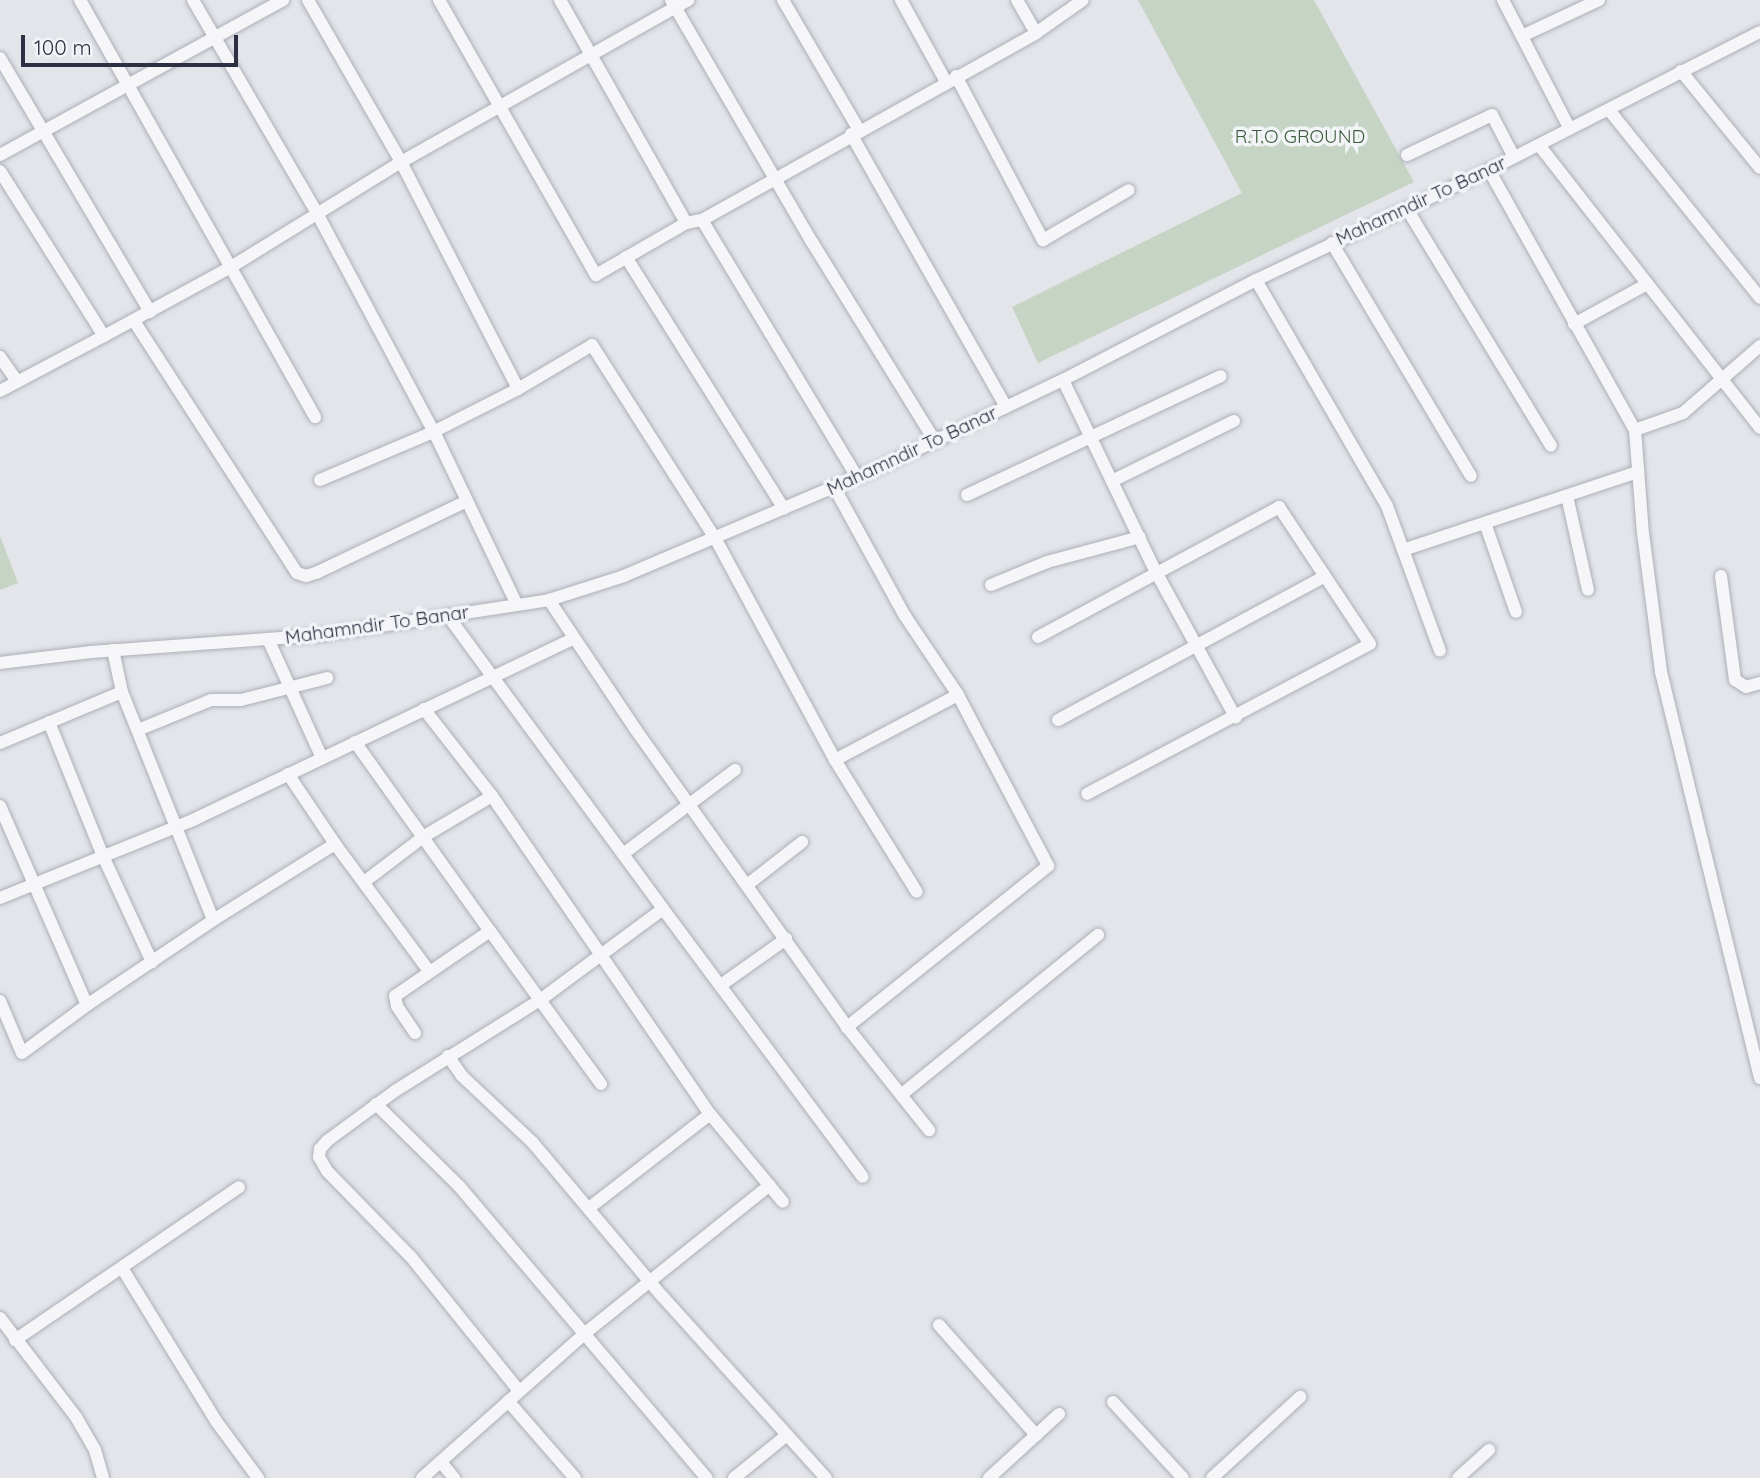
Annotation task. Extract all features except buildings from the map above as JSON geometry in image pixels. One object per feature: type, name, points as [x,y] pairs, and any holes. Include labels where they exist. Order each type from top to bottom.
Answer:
[{"type":"street","points":[[80,0],[315,417]]},
{"type":"street","points":[[193,0],[318,215],[433,432],[517,605]]},
{"type":"street","points":[[0,155],[283,0]]},
{"type":"street","points":[[308,0],[401,162],[518,388]]},
{"type":"street","points":[[439,0],[596,275],[686,223],[702,220],[1036,33],[1083,0]]},
{"type":"street","points":[[560,0],[686,223]]},
{"type":"street","points":[[0,391],[231,267],[401,162],[591,55],[673,4],[690,0]]},
{"type":"street","points":[[783,0],[1006,407]]},
{"type":"street","points":[[901,0],[951,79],[1043,240],[1129,190]]},
{"type":"street","points":[[1017,0],[1036,33]]},
{"type":"street","points":[[1503,0],[1570,129]]},
{"type":"street","points":[[1522,36],[1599,0]]},
{"type":"street","points":[[673,4],[935,441]]},
{"type":"street","name":"Mahamndir To Banar","points":[[0,663],[113,650],[321,635],[549,600],[624,576],[857,477],[1063,380],[1256,280],[1489,170],[1760,32]]},
{"type":"street","points":[[0,58],[150,312]]},
{"type":"street","points":[[1681,71],[1760,168]]},
{"type":"street","points":[[1609,110],[1760,298]]},
{"type":"street","points":[[1407,155],[1492,115],[1514,157]]},
{"type":"street","points":[[1539,145],[1760,428]]},
{"type":"street","points":[[1489,170],[1635,430],[1661,671],[1760,1077]]},
{"type":"street","points":[[0,171],[104,336]]},
{"type":"street","points":[[1407,209],[1551,446]]},
{"type":"street","points":[[702,220],[857,477]]},
{"type":"street","points":[[1332,243],[1471,476]]},
{"type":"street","points":[[626,257],[784,509]]},
{"type":"street","points":[[1256,280],[1387,506],[1440,650]]},
{"type":"street","points":[[1574,324],[1647,284]]},
{"type":"street","points":[[134,321],[297,573],[306,576],[316,573],[467,501]]},
{"type":"street","points":[[320,480],[433,432],[518,388],[592,345],[715,538],[835,760],[917,892]]},
{"type":"street","points":[[1635,430],[1683,413],[1760,346]]},
{"type":"street","points":[[0,357],[17,381]]},
{"type":"street","points":[[967,495],[1222,376]]},
{"type":"street","points":[[1063,380],[1156,572],[1236,718]]},
{"type":"street","points":[[1112,481],[1234,421]]},
{"type":"street","points":[[1403,550],[1638,472]]},
{"type":"street","points":[[834,487],[905,616],[958,695],[1048,866],[847,1027]]},
{"type":"street","points":[[1567,496],[1588,590]]},
{"type":"street","points":[[1038,637],[1279,507],[1370,644],[1236,718],[1087,794]]},
{"type":"street","points":[[1485,523],[1517,612]]},
{"type":"street","points":[[991,585],[1047,562],[1140,537]]},
{"type":"street","points":[[1058,720],[1325,576]]},
{"type":"street","points":[[1721,576],[1735,680],[1746,687],[1760,682]]},
{"type":"street","points":[[549,600],[847,1027],[929,1129]]},
{"type":"street","points":[[448,616],[863,1177]]},
{"type":"street","points":[[0,898],[176,827],[574,638]]},
{"type":"street","points":[[268,639],[322,758]]},
{"type":"street","points":[[113,650],[122,692],[213,920]]},
{"type":"street","points":[[138,730],[211,700],[241,700],[327,678]]},
{"type":"street","points":[[0,743],[122,692]]},
{"type":"street","points":[[835,760],[958,695]]},
{"type":"street","points":[[424,709],[492,796],[599,956],[710,1114],[783,1202]]},
{"type":"street","points":[[50,722],[103,856],[152,962]]},
{"type":"street","points":[[355,742],[601,1084]]},
{"type":"street","points":[[623,854],[734,770]]},
{"type":"street","points":[[288,774],[335,844],[429,971]]},
{"type":"street","points":[[364,882],[423,838],[492,796]]},
{"type":"street","points":[[0,806],[32,885],[87,1005]]},
{"type":"street","points":[[747,885],[802,842]]},
{"type":"street","points":[[0,1001],[22,1052],[213,920],[335,844]]},
{"type":"street","points":[[519,1391],[411,1256],[322,1165],[320,1149],[327,1140],[376,1104],[540,1000],[663,909]]},
{"type":"street","points":[[415,1034],[397,1006],[395,996],[489,931]]},
{"type":"street","points":[[901,1095],[1098,935]]},
{"type":"street","points":[[721,985],[786,939]]},
{"type":"street","points":[[448,1056],[462,1076],[533,1143],[652,1280],[662,1296],[826,1478]]},
{"type":"street","points":[[376,1104],[459,1186],[707,1478]]},
{"type":"street","points":[[589,1208],[710,1114]]},
{"type":"street","points":[[422,1478],[584,1334],[770,1185]]},
{"type":"street","points":[[15,1340],[239,1186]]},
{"type":"street","points":[[122,1268],[216,1421],[258,1478]]},
{"type":"street","points":[[0,1318],[76,1417],[95,1450],[103,1478]]},
{"type":"street","points":[[939,1325],[1036,1435]]},
{"type":"street","points":[[1212,1478],[1300,1397]]},
{"type":"street","points":[[508,1401],[575,1478]]},
{"type":"street","points":[[1113,1402],[1183,1478]]},
{"type":"street","points":[[989,1478],[1059,1414]]},
{"type":"street","points":[[734,1478],[787,1435]]},
{"type":"street","points":[[1458,1478],[1489,1450]]},
{"type":"street","points":[[441,1462],[454,1478]]},
{"type":"green space","name":"R.T.O GROUND","points":[[1138,0],[1314,0],[1414,182],[1038,363],[1012,307],[1242,193]]},
{"type":"green space","points":[[0,536],[18,583],[0,590]]}]
